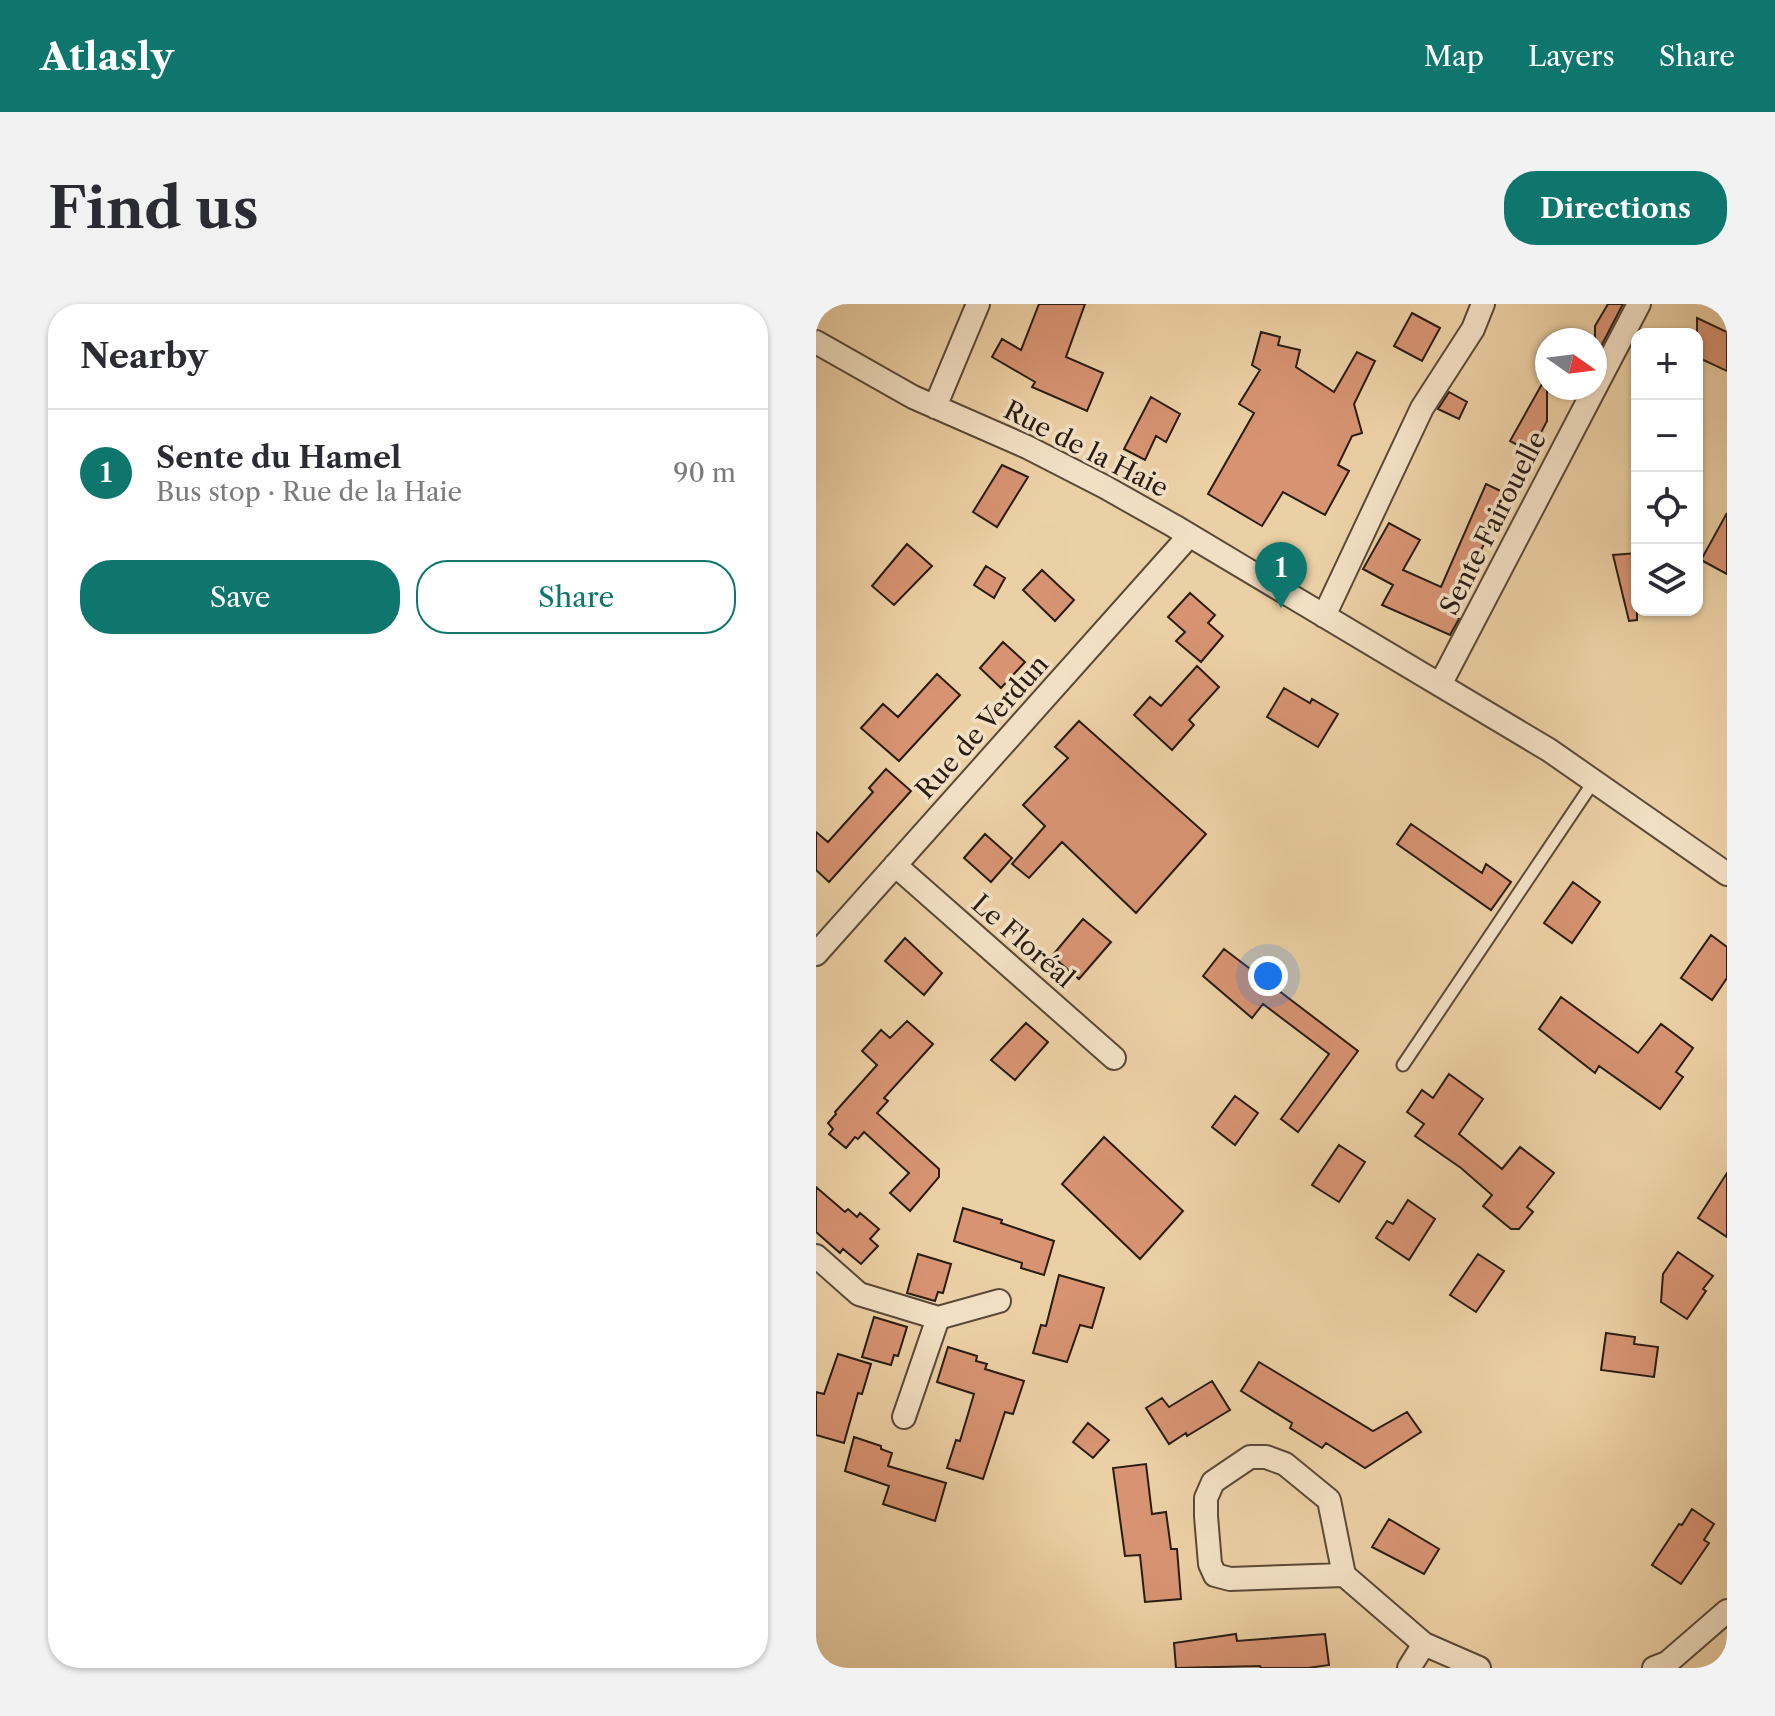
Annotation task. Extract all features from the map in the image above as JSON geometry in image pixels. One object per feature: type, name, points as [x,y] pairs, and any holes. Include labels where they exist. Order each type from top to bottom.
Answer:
[{"type":"street","points":[[935,407],[978,304]]},
{"type":"street","points":[[1324,616],[1422,408],[1473,329],[1483,304]]},
{"type":"street","name":"Sente Fairouelle","points":[[1607,365],[1639,304]]},
{"type":"street","name":"Rue de la Haie","points":[[816,342],[871,375],[1040,453],[1105,487],[1441,683],[1549,750],[1727,874]]},
{"type":"street","name":"Sente Fairouelle","points":[[1441,683],[1589,400]]},
{"type":"street","name":"Rue de Verdun","points":[[816,954],[1189,536]]},
{"type":"street","name":"Le Floréal","points":[[895,865],[1114,1058]]},
{"type":"street","points":[[816,1256],[859,1294],[938,1318],[999,1301]]},
{"type":"street","points":[[904,1417],[938,1318]]},
{"type":"street","points":[[1344,1575],[1230,1579],[1215,1575],[1210,1564],[1206,1516],[1206,1498],[1213,1482],[1250,1457],[1266,1457],[1285,1464],[1329,1500],[1344,1575],[1424,1644],[1479,1668]]},
{"type":"street","points":[[1654,1668],[1667,1663],[1727,1611]]},
{"type":"street","points":[[1409,1668],[1424,1644]]},
{"type":"lane","points":[[1403,1065],[1594,781]]},
{"type":"building","points":[[1039,304],[1085,304],[1066,357],[1103,373],[1087,411],[1032,387],[1035,382],[992,357],[1002,339],[1021,350]]},
{"type":"building","points":[[1608,304],[1623,304],[1607,335],[1607,328],[1595,326]]},
{"type":"building","points":[[1412,313],[1440,328],[1422,361],[1394,346]]},
{"type":"building","points":[[1697,318],[1727,332],[1727,371],[1703,360],[1703,328],[1697,328]]},
{"type":"building","points":[[1261,332],[1280,337],[1278,345],[1300,350],[1296,367],[1334,392],[1357,352],[1375,361],[1354,404],[1362,433],[1352,436],[1338,465],[1349,471],[1325,515],[1283,492],[1262,526],[1208,494],[1254,413],[1239,404],[1260,370],[1252,365]]},
{"type":"building","points":[[1449,392],[1467,402],[1459,419],[1438,409]]},
{"type":"building","points":[[1535,396],[1535,400],[1547,400],[1547,421],[1531,452],[1510,441]]},
{"type":"building","points":[[1151,397],[1180,414],[1166,442],[1156,436],[1145,460],[1124,449]]},
{"type":"building","points":[[1002,465],[1028,477],[997,527],[973,512]]},
{"type":"building","points":[[1486,484],[1509,495],[1479,554],[1476,553],[1450,614],[1459,619],[1450,635],[1382,605],[1393,585],[1363,569],[1389,523],[1420,540],[1403,570],[1441,587]]},
{"type":"building","points":[[1727,513],[1727,574],[1703,561]]},
{"type":"building","points":[[907,544],[932,566],[894,605],[872,586]]},
{"type":"building","points":[[1631,554],[1631,616],[1637,616],[1637,620],[1629,621],[1613,555]]},
{"type":"building","points":[[986,566],[1005,578],[994,598],[974,585]]},
{"type":"building","points":[[1042,570],[1074,600],[1055,621],[1023,590]]},
{"type":"building","points":[[1190,593],[1215,615],[1208,623],[1223,636],[1201,662],[1176,641],[1185,632],[1168,617]]},
{"type":"building","points":[[1003,642],[1025,662],[1001,688],[980,668]]},
{"type":"building","points":[[1197,666],[1219,687],[1189,720],[1194,725],[1172,750],[1134,715],[1150,697],[1161,706]]},
{"type":"building","points":[[937,674],[960,695],[899,761],[861,728],[883,704],[898,717]]},
{"type":"building","points":[[1284,688],[1338,714],[1318,747],[1267,717]]},
{"type":"building","points":[[1079,721],[1206,834],[1136,913],[1062,842],[1029,878],[1012,864],[1045,826],[1023,805],[1068,758],[1055,747]]},
{"type":"building","points":[[886,769],[911,791],[829,882],[816,870],[816,832],[828,842],[873,792],[869,788]]},
{"type":"building","points":[[1411,824],[1482,873],[1486,864],[1511,882],[1491,910],[1397,844]]},
{"type":"building","points":[[985,834],[1012,858],[991,882],[964,858]]},
{"type":"building","points":[[1573,882],[1600,902],[1572,943],[1544,923]]},
{"type":"building","points":[[1083,919],[1111,942],[1079,979],[1052,956]]},
{"type":"building","points":[[1711,935],[1727,947],[1727,978],[1712,1000],[1681,978]]},
{"type":"building","points":[[905,938],[942,973],[924,995],[885,961]]},
{"type":"building","points":[[1224,949],[1358,1051],[1298,1132],[1281,1119],[1329,1054],[1263,1004],[1252,1018],[1203,976]]},
{"type":"building","points":[[1561,997],[1638,1053],[1661,1024],[1693,1048],[1676,1072],[1683,1077],[1660,1109],[1599,1066],[1595,1073],[1539,1029]]},
{"type":"building","points":[[907,1021],[933,1044],[884,1098],[888,1101],[877,1113],[939,1169],[939,1177],[910,1211],[890,1193],[909,1173],[864,1132],[846,1148],[829,1134],[833,1129],[828,1123],[877,1065],[862,1051],[881,1030],[890,1038]]},
{"type":"building","points":[[1026,1023],[1048,1042],[1015,1080],[991,1060]]},
{"type":"building","points":[[1449,1074],[1483,1099],[1459,1134],[1502,1169],[1520,1147],[1554,1173],[1527,1207],[1533,1212],[1519,1229],[1511,1229],[1483,1206],[1492,1195],[1461,1168],[1415,1136],[1424,1124],[1407,1112],[1422,1090],[1433,1098]]},
{"type":"building","points":[[1235,1096],[1258,1113],[1235,1145],[1212,1127]]},
{"type":"building","points":[[1104,1137],[1183,1211],[1140,1259],[1062,1184]]},
{"type":"building","points":[[1339,1145],[1365,1162],[1339,1202],[1312,1185]]},
{"type":"building","points":[[1727,1173],[1727,1237],[1698,1218]]},
{"type":"building","points":[[816,1187],[845,1212],[848,1209],[857,1217],[860,1213],[879,1229],[870,1239],[878,1246],[861,1264],[843,1249],[840,1253],[816,1232]]},
{"type":"building","points":[[1408,1200],[1435,1219],[1409,1260],[1376,1238],[1387,1221],[1393,1224]]},
{"type":"building","points":[[963,1208],[1054,1241],[1044,1275],[1021,1268],[1022,1263],[954,1241]]},
{"type":"building","points":[[1678,1252],[1713,1276],[1687,1319],[1661,1302],[1663,1274]]},
{"type":"building","points":[[918,1254],[951,1264],[943,1293],[938,1292],[935,1301],[907,1293]]},
{"type":"building","points":[[1478,1254],[1504,1271],[1476,1312],[1450,1295]]},
{"type":"building","points":[[1059,1275],[1104,1288],[1092,1328],[1080,1325],[1067,1362],[1033,1353],[1041,1325],[1046,1326]]},
{"type":"building","points":[[874,1317],[907,1327],[898,1356],[894,1355],[891,1365],[862,1357]]},
{"type":"building","points":[[1606,1333],[1635,1337],[1634,1344],[1658,1347],[1654,1377],[1601,1370]]},
{"type":"building","points":[[948,1347],[977,1356],[976,1361],[987,1364],[985,1369],[1024,1381],[1013,1414],[1005,1412],[983,1479],[947,1468],[956,1440],[960,1441],[974,1394],[937,1382]]},
{"type":"building","points":[[838,1354],[871,1364],[862,1394],[858,1393],[844,1443],[816,1435],[816,1392],[824,1394]]},
{"type":"building","points":[[1259,1362],[1373,1431],[1407,1412],[1421,1432],[1365,1468],[1326,1443],[1322,1448],[1290,1428],[1292,1423],[1241,1391]]},
{"type":"building","points":[[1212,1381],[1230,1410],[1169,1444],[1146,1408],[1162,1398],[1169,1407]]},
{"type":"building","points":[[1088,1423],[1109,1440],[1093,1458],[1073,1442]]},
{"type":"building","points":[[854,1437],[892,1453],[888,1466],[946,1483],[935,1521],[883,1504],[889,1486],[845,1471]]},
{"type":"building","points":[[1146,1464],[1152,1514],[1166,1512],[1171,1549],[1177,1549],[1181,1599],[1145,1602],[1140,1555],[1125,1556],[1113,1468]]},
{"type":"building","points":[[1692,1509],[1714,1524],[1704,1540],[1709,1543],[1681,1584],[1652,1565]]},
{"type":"building","points":[[1389,1519],[1439,1549],[1424,1574],[1372,1547]]},
{"type":"building","points":[[1236,1634],[1237,1641],[1325,1634],[1329,1665],[1308,1668],[1176,1668],[1174,1643]]},
{"type":"place","name":"Sente du Hamel","points":[[1281,608]]}]
